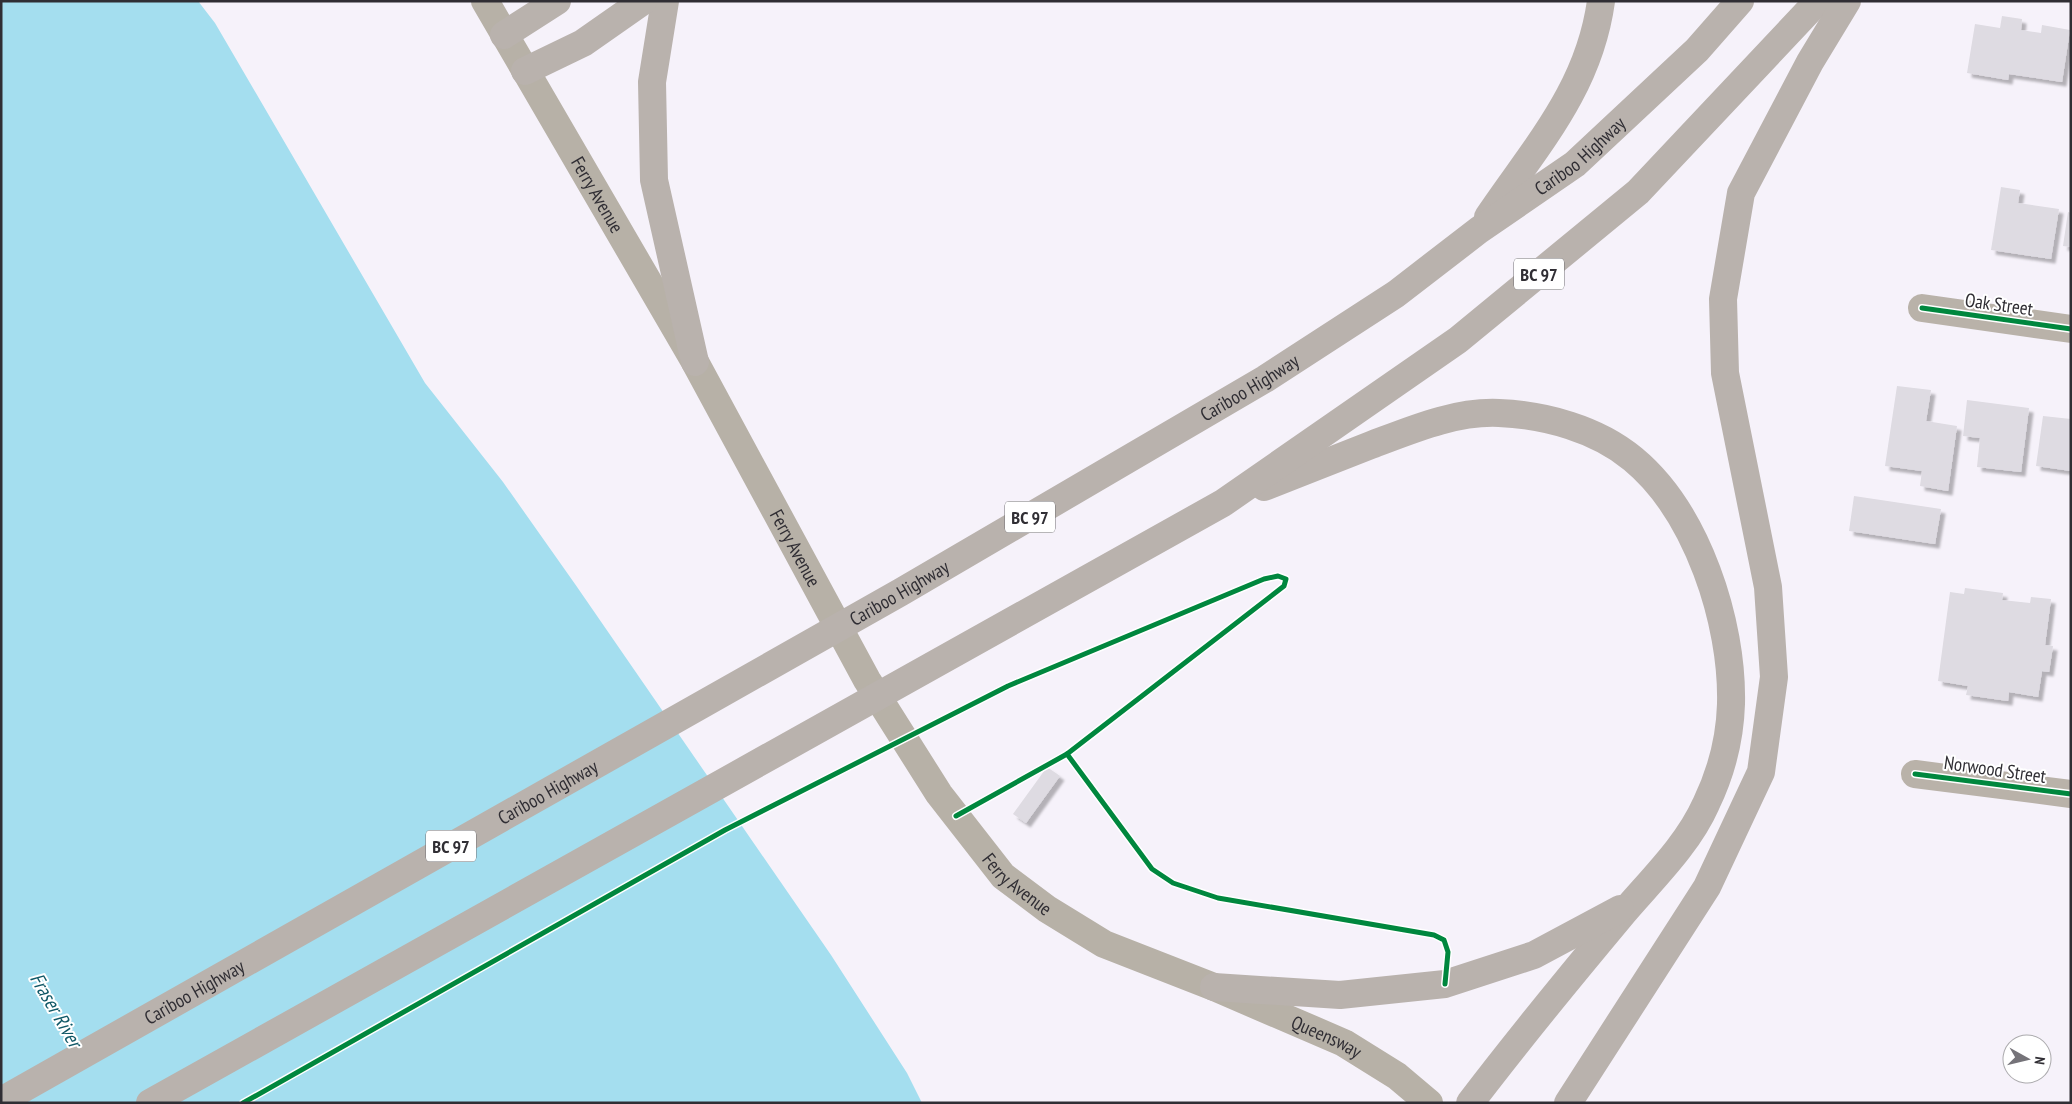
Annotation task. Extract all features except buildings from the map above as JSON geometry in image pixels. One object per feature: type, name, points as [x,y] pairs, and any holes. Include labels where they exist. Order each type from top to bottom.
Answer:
[{"type":"highway","points":[[504,35],[557,1]]},
{"type":"highway","points":[[525,71],[584,43],[643,1]]},
{"type":"highway","points":[[664,1],[652,82],[654,180],[695,362]]},
{"type":"highway","points":[[1479,230],[1555,124],[1573,92],[1591,46],[1601,1]]},
{"type":"highway","name":"Cariboo Highway","points":[[1,1101],[901,592],[1266,379],[1396,294],[1479,230],[1575,164],[1697,50],[1740,1]]},
{"type":"highway","name":"BC 97","points":[[150,1103],[1223,503],[1458,340],[1638,192],[1818,1]]},
{"type":"highway","points":[[1568,1103],[1707,887],[1761,772],[1774,677],[1768,587],[1724,373],[1723,300],[1741,192],[1810,62],[1847,1]]},
{"type":"highway","points":[[1223,503],[1436,420],[1496,413],[1544,418],[1593,434],[1633,459],[1671,499],[1696,540],[1714,596],[1729,654],[1731,705],[1725,754],[1706,806],[1679,847],[1542,1010],[1470,1103]]},
{"type":"highway","points":[[1214,987],[1340,995],[1445,984],[1534,955],[1632,902]]},
{"type":"highway","points":[[1588,1103],[1592,1065]]},
{"type":"main road","name":"Ferry Avenue","points":[[485,1],[695,362],[866,680],[939,794],[1003,876],[1047,909],[1104,944],[1214,987]]},
{"type":"main road","name":"Queensway","points":[[1214,987],[1344,1043],[1397,1076],[1429,1103]]},
{"type":"street","name":"Oak Street","points":[[1922,308],[2071,330]]},
{"type":"street","name":"Norwood Street","points":[[1915,774],[2071,794]]},
{"type":"water","name":"Fraser River","points":[[1,1],[198,1],[215,23],[425,383],[503,482],[575,584],[831,955],[907,1073],[922,1103],[1,1103]]},
{"type":"cycle path","points":[[1922,308],[2071,329]]},
{"type":"cycle path","points":[[243,1103],[725,830],[1008,686],[1264,579],[1278,576],[1286,579],[1284,586],[1067,754],[956,816]]},
{"type":"cycle path","points":[[1067,754],[1152,869],[1173,883],[1218,898],[1434,935],[1444,940],[1448,952],[1445,984]]},
{"type":"cycle path","points":[[1915,774],[2071,794]]}]
